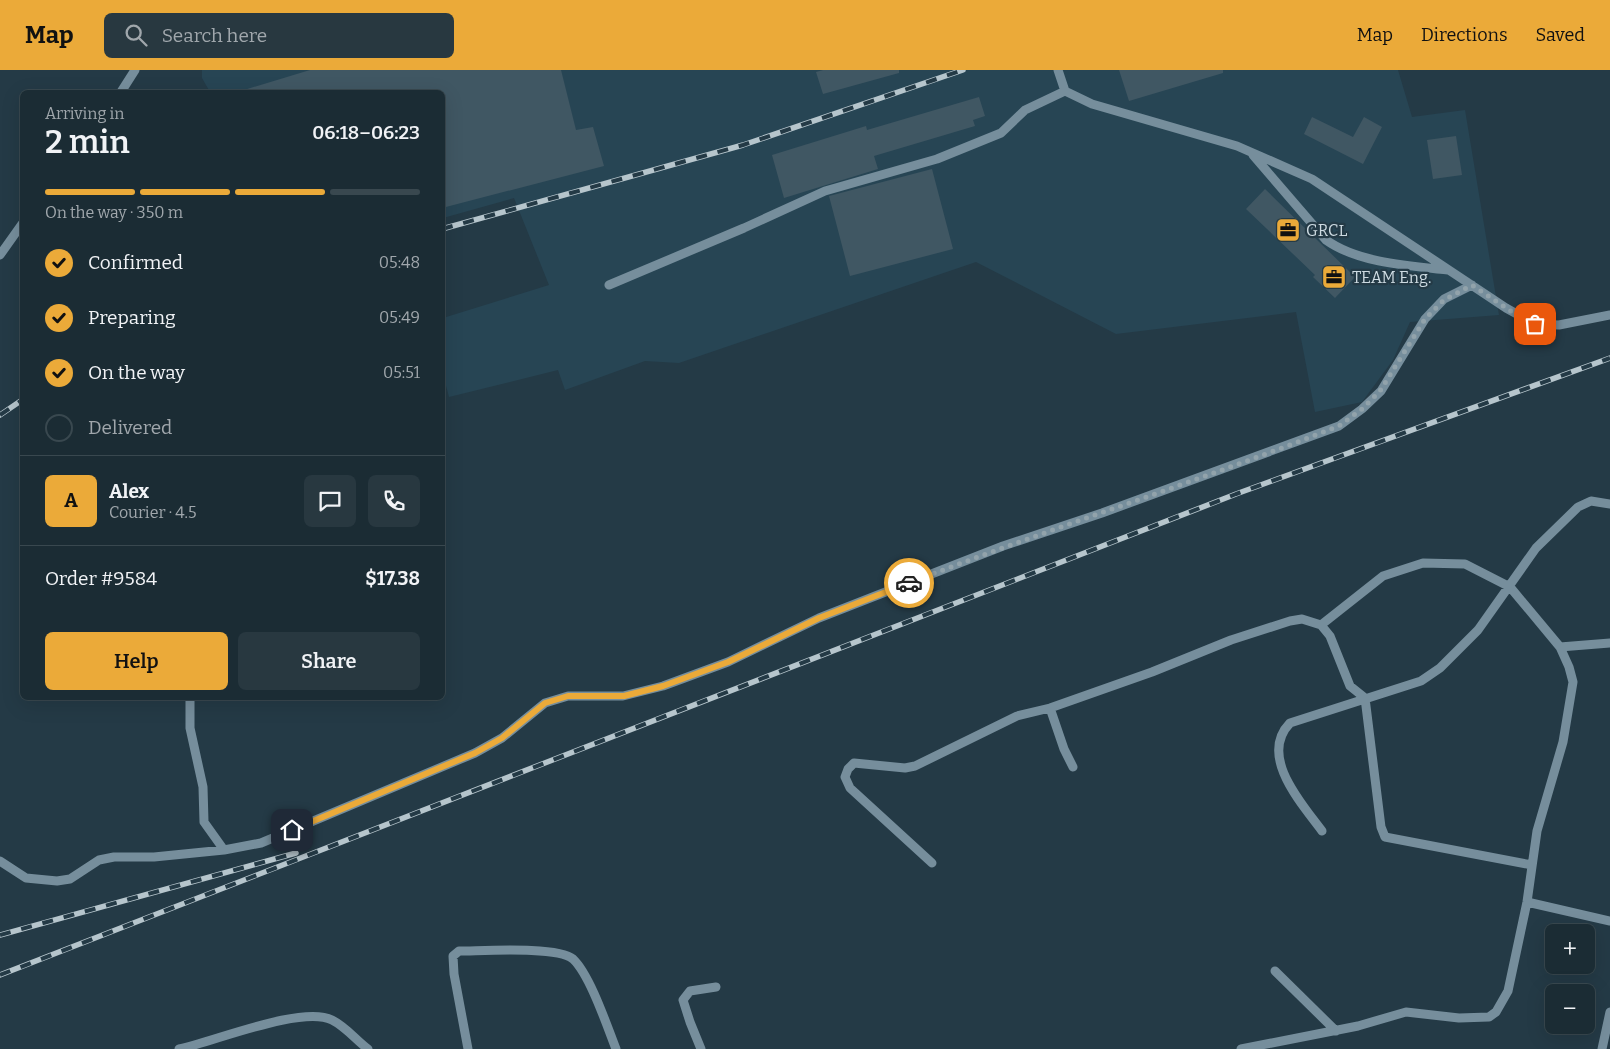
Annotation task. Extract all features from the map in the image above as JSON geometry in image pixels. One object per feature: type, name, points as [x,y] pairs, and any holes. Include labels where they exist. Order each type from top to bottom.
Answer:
[{"type":"street","points":[[122,90],[135,70]]},
{"type":"street","points":[[1058,70],[1065,91],[1092,104],[1237,146],[1312,179],[1521,318],[1535,324],[1559,325],[1610,315]]},
{"type":"street","points":[[610,285],[744,228],[824,191],[937,160],[1001,133],[1025,110],[1065,91]]},
{"type":"street","points":[[1252,153],[1326,240],[1338,249],[1398,265],[1451,270]]},
{"type":"street","points":[[0,255],[20,227]]},
{"type":"street","points":[[0,861],[26,878],[57,881],[70,879],[99,860],[114,857],[154,857],[224,850],[262,843],[475,753],[502,738],[545,703],[568,696],[624,696],[663,686],[728,662],[819,618],[1004,546],[1138,500],[1339,426],[1362,409],[1380,391],[1425,319],[1444,300],[1472,285]]},
{"type":"street","points":[[1322,831],[1282,770],[1279,753],[1284,730],[1290,723],[1422,681],[1440,668],[1478,630],[1536,548],[1578,507],[1591,501],[1610,504]]},
{"type":"street","points":[[1241,1049],[1336,1031],[1406,1012],[1459,1018],[1489,1017],[1496,1012],[1508,991],[1527,902],[1537,831],[1563,742],[1572,682],[1569,667],[1560,647],[1510,587],[1465,564],[1424,563],[1383,576],[1321,625]]},
{"type":"street","points":[[932,862],[850,788],[845,777],[848,769],[854,763],[905,768],[915,766],[1017,716],[1050,708],[1152,672],[1231,640],[1302,619],[1321,625],[1330,636],[1350,686],[1365,698],[1381,827],[1385,837],[1532,865]]},
{"type":"street","points":[[1560,647],[1610,643]]},
{"type":"street","points":[[190,700],[190,728],[203,787],[204,822],[224,850]]},
{"type":"street","points":[[1050,708],[1064,749],[1073,767]]},
{"type":"street","points":[[1527,902],[1610,921]]},
{"type":"street","points":[[468,1049],[454,974],[453,956],[459,951],[564,954],[578,966],[596,999],[616,1049]]},
{"type":"street","points":[[1275,971],[1336,1031]]},
{"type":"street","points":[[701,1049],[683,1000],[690,991],[716,987]]},
{"type":"street","points":[[1602,1049],[1610,1012]]},
{"type":"street","points":[[179,1049],[255,1026],[308,1017],[330,1019],[368,1049]]},
{"type":"shaded area","points":[[202,70],[1398,70],[1412,117],[1465,110],[1499,315],[1410,322],[1393,360],[1362,402],[1315,412],[1296,312],[1116,334],[976,262],[679,363],[645,361],[565,390],[558,370],[449,397],[445,382],[445,317],[549,285],[514,198],[445,217],[445,90],[209,90],[202,78]]},
{"type":"building","points":[[310,70],[561,70],[576,130],[593,127],[604,166],[445,207],[445,90],[244,90]]},
{"type":"building","points":[[823,70],[899,70],[899,73],[823,94],[816,72]]},
{"type":"building","points":[[1119,70],[1223,70],[1223,73],[1129,101]]},
{"type":"building","points":[[979,97],[985,116],[973,120],[975,126],[874,156],[878,169],[784,198],[772,155],[866,126],[867,130]]},
{"type":"building","points":[[1312,117],[1353,137],[1364,117],[1382,127],[1363,164],[1304,134]]},
{"type":"building","points":[[1456,136],[1462,175],[1433,179],[1427,140]]},
{"type":"building","points":[[932,169],[953,249],[850,276],[829,196]]},
{"type":"building","name":"GRCL","points":[[1265,189],[1355,277],[1335,298],[1313,277],[1315,275],[1246,209]]},
{"type":"railway","points":[[445,228],[743,145],[963,70]]},
{"type":"railway","points":[[0,975],[1236,494],[1610,358]]},
{"type":"railway","points":[[0,415],[20,401]]},
{"type":"railway","points":[[0,935],[296,853]]},
{"type":"way so far","points":[[909,583],[1004,546],[1102,513],[1339,426],[1362,409],[1380,391],[1425,319],[1444,300],[1472,285],[1521,318],[1535,324]]},
{"type":"place","name":"GRCL","points":[[1288,230]]},
{"type":"place","name":"TEAM Eng.","points":[[1334,277]]},
{"type":"route","points":[[292,830],[475,753],[502,738],[545,703],[568,696],[597,698],[624,696],[663,686],[728,662],[819,618],[909,583]]}]
